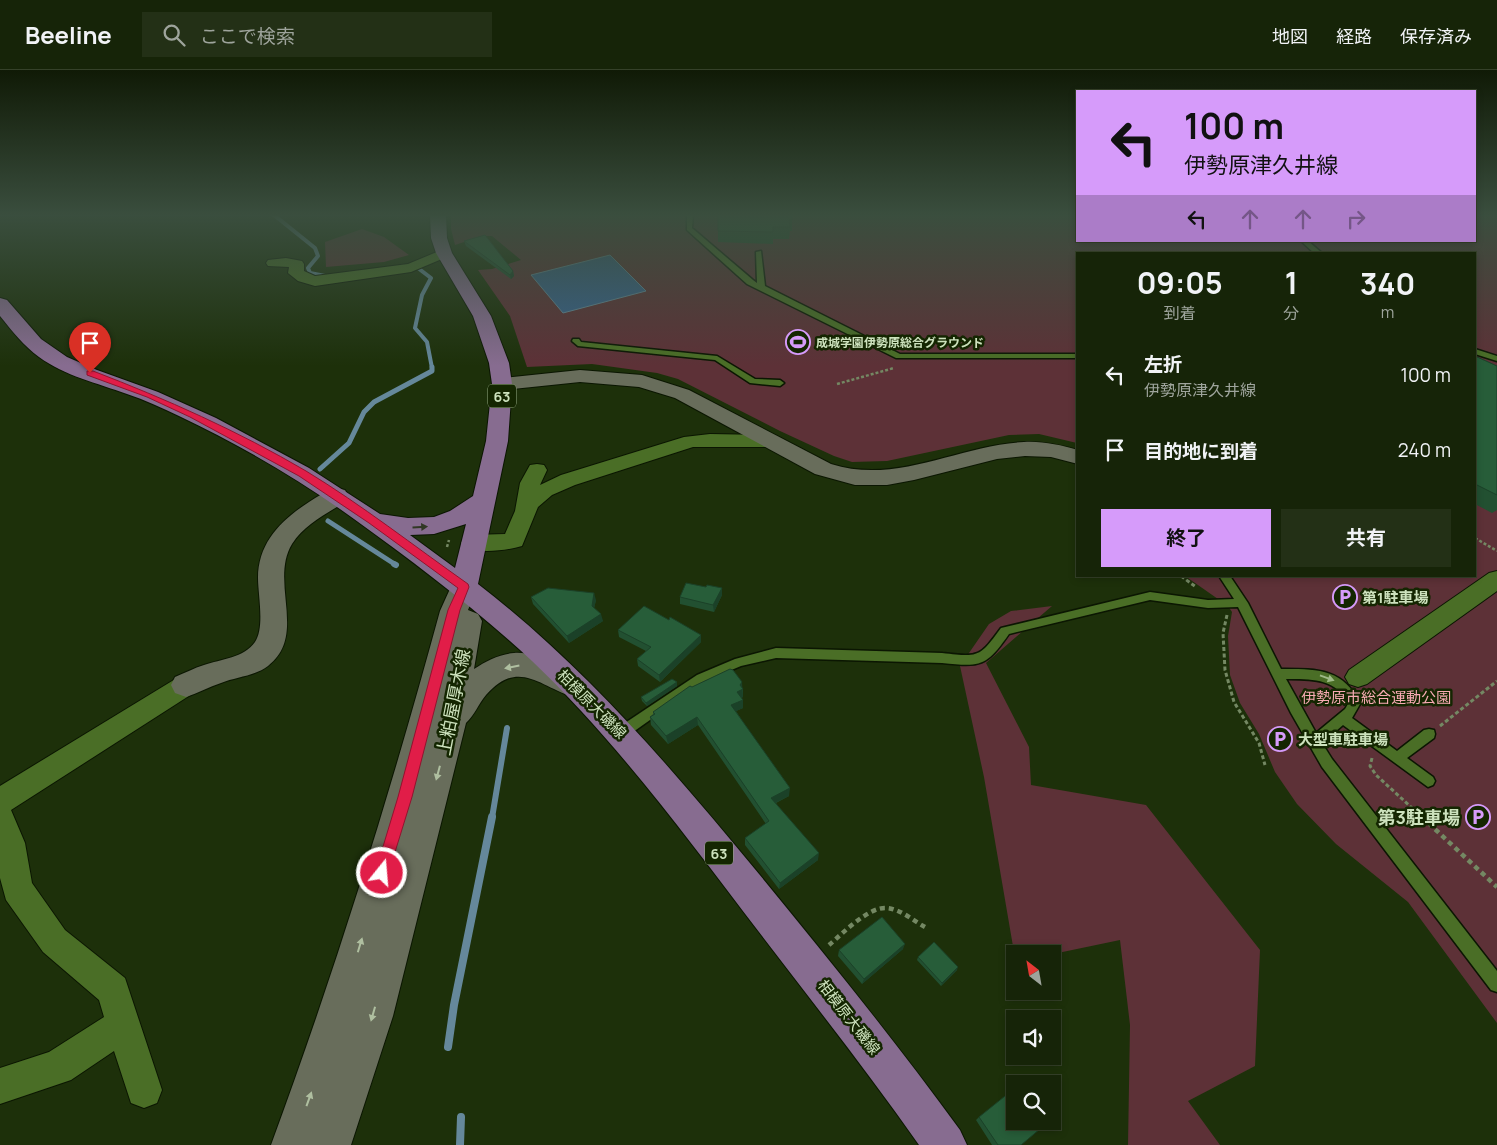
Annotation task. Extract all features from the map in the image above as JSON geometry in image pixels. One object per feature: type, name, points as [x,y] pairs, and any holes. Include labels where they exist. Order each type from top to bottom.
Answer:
[{"type":"main road","name":"63","points":[[452,265],[482,316],[494,345],[502,384],[497,441],[472,543],[464,587]]},
{"type":"main road","name":"相模原大磯線","points":[[0,304],[35,344],[54,357],[75,368],[150,396],[194,415],[302,474],[464,587],[512,627],[574,685],[621,733],[676,798],[909,1093],[945,1145]]},
{"type":"main road","points":[[502,384],[580,376],[624,378],[642,381],[682,394],[769,441],[836,474],[860,478],[906,473],[1022,448],[1048,449],[1076,456]]},
{"type":"main road","points":[[186,685],[216,672],[241,666],[258,658],[268,645],[274,627],[270,566],[275,550],[285,534],[302,518],[336,496]]},
{"type":"main road","points":[[372,521],[406,528],[434,526],[468,513],[483,500]]},
{"type":"main road","name":"上粕屋厚木線","points":[[329,1145],[373,1016],[450,726],[468,622],[464,587]]},
{"type":"main road","name":"上粕屋厚木線","points":[[293,1145],[329,1044],[402,807],[454,610],[464,587]]},
{"type":"main road","points":[[450,726],[466,695],[478,681],[509,666],[524,665],[540,669],[574,685]]},
{"type":"street","points":[[297,265],[296,273],[303,278],[315,281],[418,265]]},
{"type":"street","points":[[524,509],[538,495],[550,487],[691,441],[711,438],[749,443],[769,441]]},
{"type":"street","points":[[472,543],[514,541],[530,483],[537,470]]},
{"type":"street","points":[[1358,677],[1497,579]]},
{"type":"street","points":[[0,801],[186,685]]},
{"type":"street","points":[[0,819],[10,843],[17,889],[54,941],[114,990],[144,1090]]},
{"type":"street","points":[[0,1086],[58,1067],[124,1024]]},
{"type":"lane","points":[[730,265],[750,282],[900,356],[1076,356]]},
{"type":"lane","points":[[740,274],[741,265]]},
{"type":"lane","points":[[760,265],[761,287]]},
{"type":"lane","points":[[576,341],[578,344],[717,358],[753,381],[780,384]]},
{"type":"lane","points":[[1476,351],[1497,359]]},
{"type":"lane","points":[[1225,577],[1242,603],[1296,709],[1327,763],[1497,984]]},
{"type":"lane","points":[[621,733],[701,678],[739,662],[776,653],[942,658],[969,661],[989,653],[1005,631],[1150,596],[1208,604],[1218,602],[1242,603]]},
{"type":"lane","points":[[1279,674],[1320,675],[1342,685],[1352,698],[1354,704],[1352,709],[1314,742]]},
{"type":"lane","points":[[1343,718],[1428,781]]},
{"type":"lane","points":[[1398,758],[1429,734]]},
{"type":"path","points":[[837,384],[901,366],[900,356]]},
{"type":"path","points":[[1476,539],[1497,550]]},
{"type":"path","points":[[1181,577],[1218,602],[1227,612],[1223,633],[1225,670],[1234,702],[1259,743],[1265,766]]},
{"type":"path","points":[[1429,734],[1497,681]]},
{"type":"path","points":[[1382,746],[1371,760],[1370,766],[1376,775],[1497,888]]},
{"type":"path","points":[[828,946],[870,913],[881,907],[889,908],[925,927]]},
{"type":"green space","points":[[326,265],[347,265],[326,267]]},
{"type":"green space","points":[[504,265],[1076,265],[1076,443],[1039,434],[1009,435],[887,461],[852,462],[834,456],[780,431],[678,379],[657,373],[592,364],[527,367],[510,316],[478,270],[492,269]]},
{"type":"green space","name":"伊勢原市総合運動公園","points":[[1476,265],[1497,265],[1497,1023],[1408,902],[1336,844],[1297,804],[1275,772],[1259,734],[1240,703],[1230,675],[1228,636],[1232,612],[1228,606],[1186,577],[1476,577]]},
{"type":"green space","points":[[1052,606],[986,663],[1029,747],[1031,785],[1146,805],[1260,950],[1255,1066],[1188,1101],[1220,1145],[1128,1145],[1130,1025],[1120,940],[1061,952],[1061,945],[1013,945],[984,777],[960,666],[989,624],[1011,611]]},
{"type":"water","points":[[570,265],[620,265],[646,291],[563,313],[531,275]]},
{"type":"building","points":[[497,265],[508,265],[513,271],[510,275]]},
{"type":"building","points":[[1476,356],[1497,366],[1497,495],[1476,484]]},
{"type":"building","points":[[686,583],[722,588],[713,605],[680,597]]},
{"type":"building","points":[[548,588],[594,593],[592,606],[601,614],[567,636],[531,597]]},
{"type":"building","points":[[644,606],[669,620],[670,617],[701,635],[659,675],[637,659],[651,647],[618,630]]},
{"type":"building","points":[[730,669],[733,670],[742,682],[740,685],[743,689],[737,692],[743,700],[731,705],[790,788],[771,798],[819,853],[780,883],[745,838],[769,821],[697,717],[666,736],[650,717],[655,714],[653,712],[690,686],[692,687]]},
{"type":"building","points":[[672,679],[677,682],[646,703],[641,697]]},
{"type":"building","points":[[882,917],[905,944],[864,979],[839,950]]},
{"type":"building","points":[[934,942],[958,967],[942,983],[918,957]]},
{"type":"building","points":[[1006,1095],[1006,1130],[1039,1130],[1021,1145],[998,1145],[979,1117]]},
{"type":"waterway","points":[[310,265],[308,268],[310,273],[325,276]]},
{"type":"waterway","points":[[414,265],[431,278],[422,295],[415,328],[427,342],[432,368]]},
{"type":"waterway","points":[[320,469],[349,443],[364,412],[374,402],[432,371],[432,368]]},
{"type":"waterway","points":[[328,521],[396,565],[394,564]]},
{"type":"waterway","points":[[492,818],[507,728]]},
{"type":"waterway","points":[[448,1047],[454,1005],[492,817]]},
{"type":"waterway","points":[[460,1145],[461,1117]]},
{"type":"place","name":"成城学園伊勢原総合グラウンド","points":[[798,342]]},
{"type":"place","name":"第1駐車場","points":[[1345,597]]},
{"type":"place","name":"大型車駐車場","points":[[1280,739]]},
{"type":"place","name":"第3駐車場","points":[[1478,817]]},
{"type":"route","points":[[90,373],[194,415],[302,474],[464,587],[454,610],[405,797],[382,873]]}]
